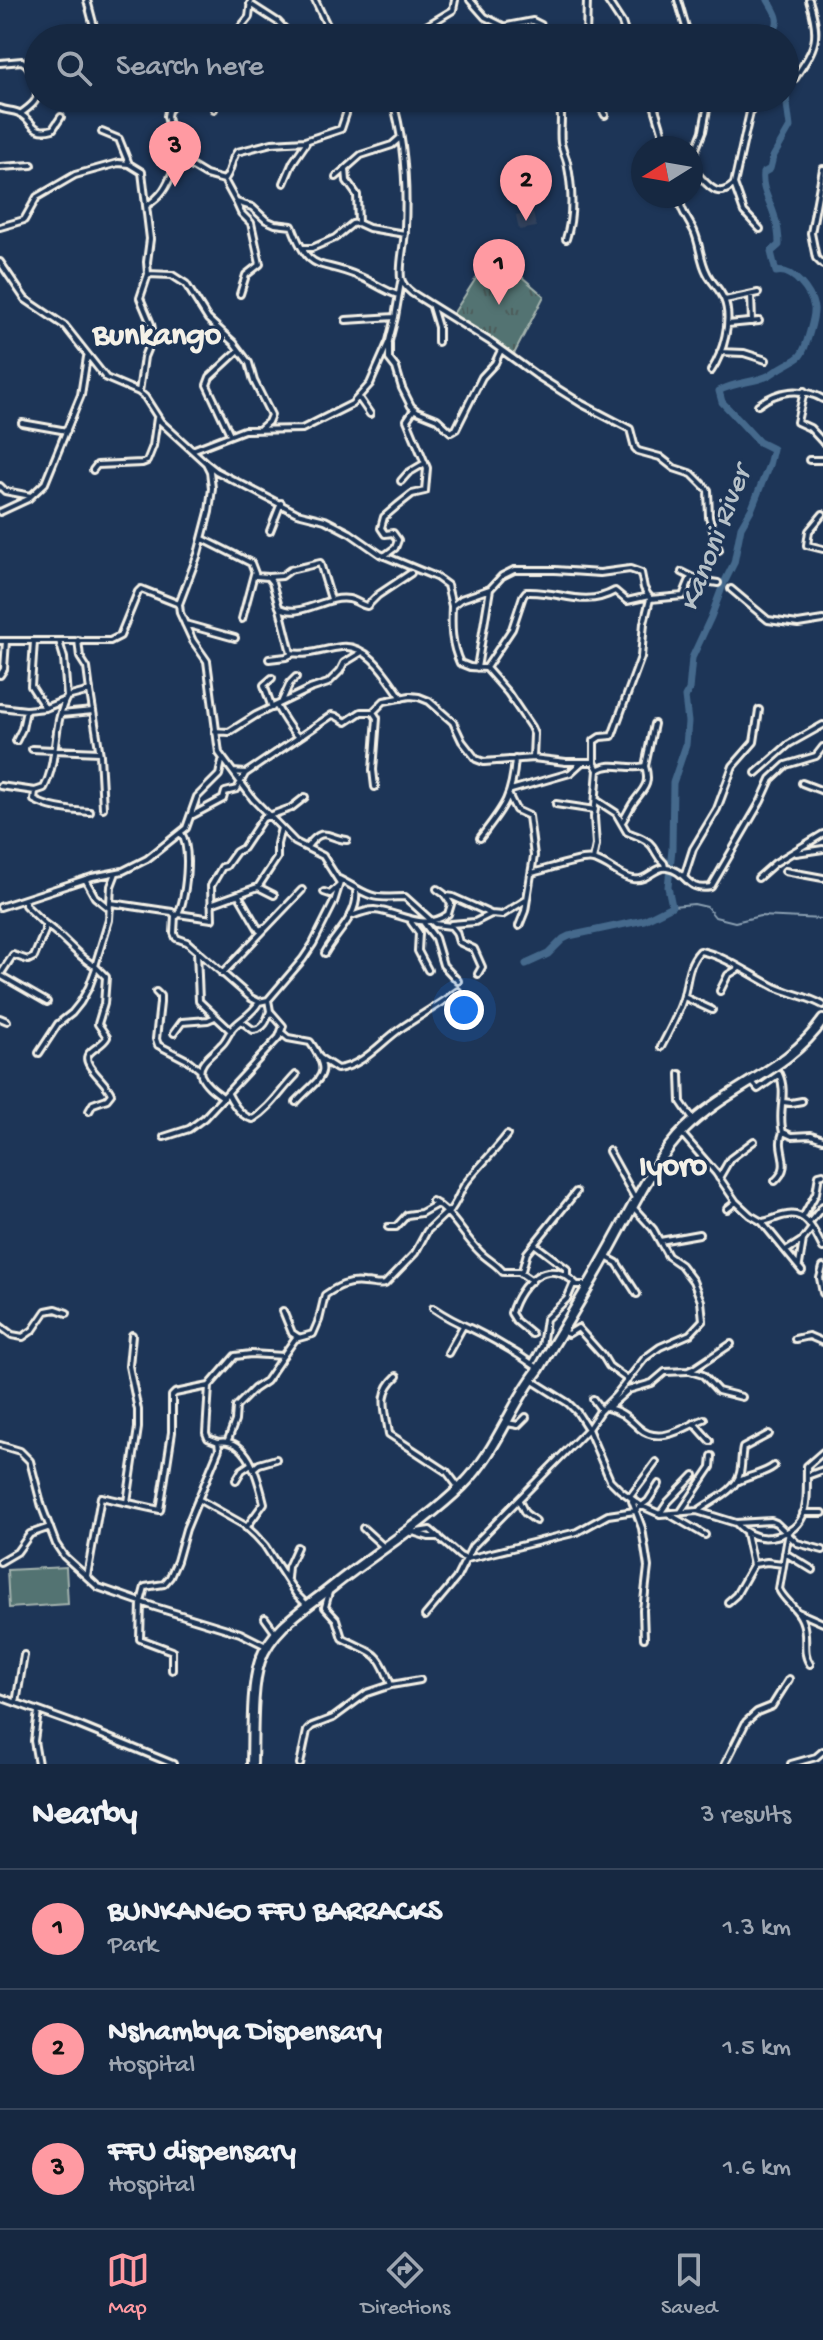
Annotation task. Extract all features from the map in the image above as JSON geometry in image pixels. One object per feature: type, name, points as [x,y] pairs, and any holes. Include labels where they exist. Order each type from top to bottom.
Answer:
[{"type":"highway","points":[[252,1764],[257,1680],[261,1660],[277,1633],[307,1605],[404,1532],[474,1473],[498,1441],[536,1367],[562,1332],[666,1150],[704,1112],[800,1048],[823,1020]]},
{"type":"street","points":[[87,0],[93,24]]},
{"type":"street","points":[[315,0],[326,24]]},
{"type":"street","points":[[430,24],[453,10],[455,0]]},
{"type":"street","points":[[470,0],[485,17],[498,24]]},
{"type":"street","points":[[586,24],[587,0]]},
{"type":"street","points":[[607,0],[622,24]]},
{"type":"street","points":[[678,0],[685,24]]},
{"type":"street","points":[[799,72],[816,39],[809,0]]},
{"type":"street","points":[[243,24],[249,17],[251,2],[280,24]]},
{"type":"street","points":[[518,24],[533,21],[539,24]]},
{"type":"street","points":[[0,63],[24,62]]},
{"type":"street","points":[[0,108],[20,114],[34,128],[43,131],[53,129],[61,117]]},
{"type":"street","points":[[20,114],[24,111]]},
{"type":"street","points":[[169,112],[173,143],[170,158],[174,169]]},
{"type":"street","points":[[224,180],[229,175],[237,152],[272,143],[307,141],[341,129],[346,112]]},
{"type":"street","points":[[192,450],[230,434],[259,429],[302,429],[344,409],[359,398],[374,376],[389,341],[402,279],[405,186],[395,112]]},
{"type":"street","points":[[562,112],[561,143],[567,164],[571,207],[566,239]]},
{"type":"street","points":[[656,112],[663,136]]},
{"type":"street","points":[[701,136],[706,112]]},
{"type":"street","points":[[750,112],[734,184],[744,212],[760,229]]},
{"type":"street","points":[[102,132],[119,139],[129,164]]},
{"type":"street","points":[[336,177],[361,155],[392,145],[400,138]]},
{"type":"street","points":[[284,183],[307,141]]},
{"type":"street","points":[[0,227],[24,220],[37,197],[75,175],[118,163],[129,164],[142,172],[150,239],[148,274],[140,298],[153,335],[144,357],[139,392]]},
{"type":"street","points":[[146,206],[165,190],[174,169],[186,163],[206,175],[224,180],[241,213],[251,223],[260,264],[246,275],[240,294]]},
{"type":"street","points":[[0,167],[32,165]]},
{"type":"street","points":[[346,168],[347,181],[357,195],[358,223]]},
{"type":"street","points":[[823,169],[811,233],[816,258],[823,265]]},
{"type":"street","points":[[703,179],[717,192],[734,184]]},
{"type":"street","points":[[236,202],[252,207],[275,224],[292,226],[307,257],[318,265],[354,274],[398,295]]},
{"type":"street","points":[[681,208],[695,232],[706,271],[725,300],[728,324],[711,371]]},
{"type":"street","points":[[301,247],[316,247],[358,223],[405,234]]},
{"type":"street","points":[[0,262],[2,271],[25,299],[65,326],[106,378],[145,397],[157,418],[206,463],[297,513],[320,519],[350,533],[384,556],[440,580],[450,592],[451,635],[456,655],[464,665],[486,668],[508,693],[534,734],[533,758]]},
{"type":"street","points":[[148,274],[172,275],[186,284],[208,319],[249,363],[254,381],[271,415],[259,429]]},
{"type":"street","points":[[402,279],[412,293],[582,404],[630,429],[635,448],[641,453],[660,457],[674,468],[701,480],[708,490],[708,514],[719,550]]},
{"type":"street","points":[[725,300],[758,293]]},
{"type":"street","points":[[751,295],[752,322]]},
{"type":"street","points":[[431,304],[438,327],[438,342]]},
{"type":"street","points":[[346,320],[395,317]]},
{"type":"street","points":[[728,324],[759,321]]},
{"type":"street","points":[[389,341],[389,359],[414,410],[437,419],[448,431],[454,431],[482,377],[495,363],[501,350]]},
{"type":"street","points":[[230,434],[208,390],[208,381],[239,351]]},
{"type":"street","points":[[720,352],[744,353],[766,360]]},
{"type":"street","points":[[0,512],[32,496],[45,483],[81,395],[87,354]]},
{"type":"street","points":[[758,405],[780,393],[804,391],[823,399]]},
{"type":"street","points":[[804,391],[797,422],[810,428],[823,442]]},
{"type":"street","points":[[359,398],[370,414]]},
{"type":"street","points":[[384,556],[395,548],[398,540],[393,533],[383,532],[383,520],[410,495],[425,491],[428,470],[408,422],[414,410]]},
{"type":"street","points":[[93,470],[97,465],[147,461],[153,446],[157,418]]},
{"type":"street","points":[[22,423],[67,431]]},
{"type":"street","points":[[809,460],[823,460]]},
{"type":"street","points":[[206,463],[212,488],[203,539],[179,604],[185,624],[207,661],[215,731],[222,759],[219,775]]},
{"type":"street","points":[[401,481],[425,463]]},
{"type":"street","points":[[0,486],[5,491],[32,496]]},
{"type":"street","points":[[270,531],[281,503]]},
{"type":"street","points":[[823,514],[809,531],[807,545],[823,549]]},
{"type":"street","points":[[203,539],[251,563],[254,574],[242,619]]},
{"type":"street","points":[[254,574],[258,577],[282,576],[290,570],[320,563],[332,601]]},
{"type":"street","points":[[452,606],[461,599],[490,589],[502,576],[514,570],[600,573],[635,570],[641,573],[649,597],[642,650],[612,736],[594,741],[592,752],[598,770],[593,860]]},
{"type":"street","points":[[682,572],[718,583]]},
{"type":"street","points":[[280,609],[294,611],[350,599],[367,606],[411,573]]},
{"type":"street","points":[[268,577],[292,654]]},
{"type":"street","points":[[486,668],[512,629],[526,592],[587,600],[601,599],[615,591],[627,601],[683,596],[691,577]]},
{"type":"street","points":[[0,675],[4,669],[3,641],[110,641],[117,638],[141,589],[179,604]]},
{"type":"street","points":[[477,668],[490,589]]},
{"type":"street","points":[[731,589],[768,620],[798,624],[823,620]]},
{"type":"street","points":[[185,624],[235,638]]},
{"type":"street","points":[[0,786],[35,791],[44,788],[47,781],[53,766],[66,699],[64,658],[59,640]]},
{"type":"street","points":[[78,640],[80,657],[87,668],[103,808]]},
{"type":"street","points":[[34,641],[31,686],[45,708]]},
{"type":"street","points":[[269,659],[346,647],[371,658],[402,698]]},
{"type":"street","points":[[215,731],[229,732],[330,682],[344,663],[362,652]]},
{"type":"street","points":[[277,706],[296,677]]},
{"type":"street","points":[[272,678],[264,685],[285,722],[298,737]]},
{"type":"street","points":[[0,707],[26,710],[45,708],[90,692]]},
{"type":"street","points":[[191,816],[223,799],[225,792],[237,789],[248,771],[333,715],[346,722],[361,712],[373,712],[384,701],[402,698],[419,697],[442,711],[453,722],[476,759],[484,762],[533,758],[594,762]]},
{"type":"street","points":[[16,741],[26,710]]},
{"type":"street","points":[[684,877],[693,849],[717,809],[733,766],[754,742],[759,710]]},
{"type":"street","points":[[61,714],[93,711]]},
{"type":"street","points":[[373,712],[377,718],[375,787]]},
{"type":"street","points":[[622,822],[635,800],[646,789],[648,776],[645,766],[654,724]]},
{"type":"street","points":[[756,773],[789,744],[823,725]]},
{"type":"street","points":[[532,873],[593,860],[633,879],[650,876],[665,868],[677,871],[696,888],[714,885],[771,779],[786,765],[816,756],[823,747]]},
{"type":"street","points":[[32,749],[99,752]]},
{"type":"street","points":[[200,1070],[231,1031],[259,1002],[268,1000],[303,959],[340,885],[323,856],[295,842],[222,759]]},
{"type":"street","points":[[480,838],[501,812],[510,793],[515,759]]},
{"type":"street","points":[[510,793],[570,773],[581,763]]},
{"type":"street","points":[[598,770],[608,764],[634,768],[645,766]]},
{"type":"street","points":[[0,907],[25,902],[85,879],[116,873],[147,859],[181,833],[197,797],[219,775],[231,770],[248,771]]},
{"type":"street","points":[[802,783],[823,791]]},
{"type":"street","points":[[35,791],[34,800],[38,803],[90,812]]},
{"type":"street","points":[[510,793],[516,810],[528,814],[530,818],[534,852],[525,911],[519,926]]},
{"type":"street","points":[[85,879],[99,901],[110,906],[211,919],[210,891],[213,881],[235,853],[243,848],[262,820],[292,807],[305,797]]},
{"type":"street","points":[[596,800],[614,811],[627,832],[642,837],[651,845],[665,868]]},
{"type":"street","points":[[556,804],[595,810]]},
{"type":"street","points":[[211,904],[258,887],[277,858],[281,828]]},
{"type":"street","points":[[181,833],[187,847],[184,898],[177,916],[175,937],[187,942],[245,994],[259,1002]]},
{"type":"street","points":[[307,847],[316,837],[326,834],[347,840]]},
{"type":"street","points":[[758,878],[775,863],[823,834]]},
{"type":"street","points":[[793,853],[823,849]]},
{"type":"street","points":[[785,871],[823,878]]},
{"type":"street","points":[[39,1053],[58,1024],[80,1003],[95,967],[116,873]]},
{"type":"street","points":[[337,878],[374,897],[405,897],[438,925],[475,922],[491,914]]},
{"type":"street","points":[[324,892],[330,894],[340,885]]},
{"type":"street","points":[[258,887],[274,895]]},
{"type":"street","points":[[325,953],[356,904],[356,889]]},
{"type":"street","points":[[349,917],[373,910],[410,920],[431,921],[448,914],[451,904],[437,889]]},
{"type":"street","points":[[222,974],[302,890]]},
{"type":"street","points":[[238,894],[259,930],[271,925]]},
{"type":"street","points":[[446,896],[491,914],[502,915],[526,900]]},
{"type":"street","points":[[25,902],[45,924],[106,977],[98,1026],[107,1037],[88,1055],[87,1061],[111,1094],[107,1099],[93,1104],[89,1111]]},
{"type":"street","points":[[410,920],[420,935],[418,951],[428,970]]},
{"type":"street","points":[[423,922],[435,938],[443,965],[458,981]]},
{"type":"street","points":[[45,924],[34,957],[28,960],[13,955],[0,975],[47,1002]]},
{"type":"street","points":[[448,926],[455,930],[460,943],[474,949],[482,967],[478,974]]},
{"type":"street","points":[[197,951],[199,1001],[231,1031]]},
{"type":"street","points":[[661,1047],[684,997],[684,986],[697,953],[702,951],[773,986],[802,994],[823,1005]]},
{"type":"street","points":[[720,991],[728,975],[739,968]]},
{"type":"street","points":[[320,1058],[337,1069],[351,1066],[376,1050],[395,1032],[458,991]]},
{"type":"street","points":[[156,992],[160,996],[158,1045],[189,1061],[200,1070],[205,1081],[246,1116],[253,1119],[272,1104],[296,1075]]},
{"type":"street","points":[[684,997],[712,1010]]},
{"type":"street","points":[[241,1021],[257,1030],[265,1023],[270,1011],[268,1000]]},
{"type":"street","points":[[164,1137],[194,1126],[264,1055],[284,1029],[270,1011]]},
{"type":"street","points":[[174,1033],[182,1022],[192,1023],[215,1017]]},
{"type":"street","points":[[0,1018],[7,1021]]},
{"type":"street","points":[[282,1033],[288,1038],[310,1042],[324,1067],[322,1075],[296,1102]]},
{"type":"street","points":[[680,1074],[681,1102],[694,1121]]},
{"type":"street","points":[[752,1082],[758,1089],[779,1074],[782,1078],[783,1132],[780,1142],[785,1162],[780,1177],[775,1181]]},
{"type":"street","points":[[783,1102],[802,1101]]},
{"type":"street","points":[[783,1132],[823,1139]]},
{"type":"street","points":[[681,1133],[736,1202],[762,1222],[800,1269],[803,1240],[823,1206]]},
{"type":"street","points":[[228,1440],[236,1407],[266,1381],[298,1337],[313,1334],[325,1295],[344,1283],[385,1284],[415,1253],[427,1231],[449,1212],[482,1161],[507,1135]]},
{"type":"street","points":[[719,1178],[730,1159],[754,1141]]},
{"type":"street","points":[[425,1616],[456,1579],[472,1547],[588,1429],[651,1352],[690,1334],[703,1320],[696,1287],[681,1265],[668,1256],[635,1204],[609,1151]]},
{"type":"street","points":[[803,1217],[816,1193],[819,1175],[823,1174]]},
{"type":"street","points":[[521,1274],[525,1256],[576,1192]]},
{"type":"street","points":[[388,1227],[396,1227],[407,1215],[421,1213],[434,1202],[449,1212],[480,1253],[503,1272],[521,1274],[532,1281]]},
{"type":"street","points":[[727,1209],[736,1202]]},
{"type":"street","points":[[762,1222],[786,1215],[803,1217],[823,1248]]},
{"type":"street","points":[[660,1241],[699,1234]]},
{"type":"street","points":[[786,1251],[803,1240]]},
{"type":"street","points":[[534,1244],[567,1269],[567,1276]]},
{"type":"street","points":[[605,1257],[617,1263],[637,1294]]},
{"type":"street","points":[[823,1267],[820,1278],[823,1293]]},
{"type":"street","points":[[532,1334],[511,1313],[519,1296],[532,1281],[546,1272],[558,1271],[576,1284]]},
{"type":"street","points":[[433,1308],[536,1367],[546,1319],[565,1302],[570,1287],[588,1285]]},
{"type":"street","points":[[0,1326],[12,1335],[23,1337],[33,1330],[46,1311],[56,1309],[67,1313]]},
{"type":"street","points":[[283,1311],[292,1333],[298,1337]]},
{"type":"street","points":[[448,1353],[463,1326]]},
{"type":"street","points":[[562,1332],[568,1334],[578,1328],[609,1366],[628,1380]]},
{"type":"street","points":[[127,1502],[138,1428],[138,1410],[129,1366],[132,1335]]},
{"type":"street","points":[[795,1339],[809,1336],[823,1342]]},
{"type":"street","points":[[688,1371],[731,1344]]},
{"type":"street","points":[[246,1528],[264,1503],[244,1449],[228,1440],[218,1442],[208,1438],[209,1386],[235,1356],[283,1356]]},
{"type":"street","points":[[605,1408],[628,1390],[652,1383],[662,1373],[688,1371],[700,1374],[718,1391],[742,1397]]},
{"type":"street","points":[[397,1376],[383,1397],[389,1434],[447,1472],[459,1488]]},
{"type":"street","points":[[531,1380],[568,1403],[583,1419],[610,1480],[642,1506],[660,1514],[697,1511],[736,1523],[771,1521],[785,1535],[802,1545],[823,1550]]},
{"type":"street","points":[[87,1576],[99,1499],[105,1497],[160,1510],[172,1432],[172,1396],[209,1386]]},
{"type":"street","points":[[593,1399],[605,1408],[621,1412],[651,1435],[664,1435],[704,1419]]},
{"type":"street","points":[[507,1423],[518,1425],[526,1417]]},
{"type":"street","points":[[694,1423],[710,1441]]},
{"type":"street","points":[[737,1482],[743,1448],[769,1434]]},
{"type":"street","points":[[172,1670],[172,1651],[140,1639],[141,1602],[145,1587],[164,1584],[170,1577],[219,1449],[218,1442]]},
{"type":"street","points":[[0,1445],[20,1451],[30,1461],[50,1527],[64,1556],[98,1587],[240,1633],[267,1647]]},
{"type":"street","points":[[736,1523],[746,1532],[764,1538],[785,1535],[794,1530],[808,1494],[808,1463],[823,1452]]},
{"type":"street","points":[[680,1513],[711,1467],[712,1456]]},
{"type":"street","points":[[236,1480],[242,1470],[276,1459]]},
{"type":"street","points":[[630,1498],[656,1462]]},
{"type":"street","points":[[697,1511],[737,1482],[765,1473],[774,1466]]},
{"type":"street","points":[[807,1476],[823,1470]]},
{"type":"street","points":[[660,1514],[694,1475]]},
{"type":"street","points":[[404,1532],[439,1537],[467,1559],[577,1532],[608,1515],[635,1511],[648,1501],[659,1484]]},
{"type":"street","points":[[630,1498],[642,1528],[648,1567],[643,1610],[644,1638]]},
{"type":"street","points":[[198,1499],[263,1542],[287,1581],[307,1605]]},
{"type":"street","points":[[519,1501],[525,1513],[536,1521]]},
{"type":"street","points":[[803,1513],[823,1513]]},
{"type":"street","points":[[668,1514],[705,1535]]},
{"type":"street","points":[[0,1562],[17,1552],[30,1534],[50,1527]]},
{"type":"street","points":[[363,1528],[384,1547]]},
{"type":"street","points":[[728,1602],[736,1595],[753,1565],[746,1532]]},
{"type":"street","points":[[785,1535],[781,1542],[786,1546],[780,1593],[798,1612],[807,1635],[805,1654],[810,1664]]},
{"type":"street","points":[[287,1581],[288,1567],[297,1547]]},
{"type":"street","points":[[785,1553],[813,1570]]},
{"type":"street","points":[[753,1565],[767,1562],[783,1564]]},
{"type":"street","points":[[330,1589],[325,1605],[336,1619],[340,1636],[377,1655],[391,1685]]},
{"type":"street","points":[[798,1612],[823,1623]]},
{"type":"street","points":[[265,1618],[277,1633]]},
{"type":"street","points":[[16,1703],[24,1655]]},
{"type":"street","points":[[725,1764],[746,1722],[757,1712],[772,1706],[789,1679]]},
{"type":"street","points":[[300,1764],[307,1731],[312,1726],[333,1718],[367,1693],[420,1680]]},
{"type":"street","points":[[0,1697],[173,1764]]},
{"type":"street","points":[[38,1712],[34,1741],[38,1764]]},
{"type":"street","points":[[791,1764],[816,1757],[823,1751]]},
{"type":"street","points":[[816,1757],[819,1764]]},
{"type":"shaded area","points":[[533,212],[536,227],[519,230],[516,215]]},
{"type":"green space","points":[[493,252],[544,296],[514,354],[453,314]]},
{"type":"green space","points":[[66,1567],[68,1604],[9,1608],[7,1570]]},
{"type":"waterway","name":"Kanoni River","points":[[768,0],[776,24]]},
{"type":"waterway","name":"Kanoni River","points":[[526,964],[548,954],[569,936],[644,920],[672,906],[668,887],[673,783],[686,745],[688,722],[685,697],[689,690],[692,658],[734,563],[741,527],[752,508],[773,449],[759,442],[722,402],[719,391],[768,376],[798,357],[807,340],[814,312],[809,295],[800,282],[789,274],[776,272],[771,252],[779,245],[779,235],[763,185],[763,173],[770,169],[773,157],[790,127],[788,112]]},
{"type":"waterway","points":[[672,906],[694,904],[707,907],[715,917],[735,922],[760,916],[823,919]]},
{"type":"place","name":"FFU dispensary","points":[[175,187]]},
{"type":"place","name":"Nshambya Dispensary","points":[[526,221]]},
{"type":"place","name":"BUNKANGO FFU BARRACKS","points":[[499,305]]},
{"type":"district","name":"Bunkango","points":[[157,332]]},
{"type":"district","name":"Iyoro","points":[[673,1163]]}]
